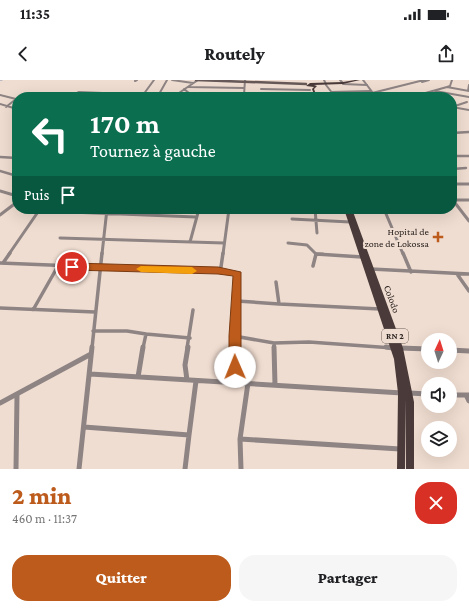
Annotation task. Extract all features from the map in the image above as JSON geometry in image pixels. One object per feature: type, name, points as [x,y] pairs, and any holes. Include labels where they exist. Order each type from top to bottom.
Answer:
[{"type":"main road","points":[[197,80],[326,85],[343,84],[362,80]]},
{"type":"main road","points":[[306,80],[310,90]]},
{"type":"main road","points":[[306,80],[313,85],[314,92]]},
{"type":"main road","points":[[343,84],[358,80]]},
{"type":"main road","name":"Colodo","points":[[348,214],[380,309],[397,348],[402,393],[401,469]]},
{"type":"main road","name":"Colodo","points":[[352,214],[397,348],[409,393],[410,469]]},
{"type":"street","points":[[145,92],[154,80]]},
{"type":"street","points":[[160,92],[167,80]]},
{"type":"street","points":[[172,80],[193,83]]},
{"type":"street","points":[[180,92],[197,80]]},
{"type":"street","points":[[324,80],[331,92]]},
{"type":"street","points":[[340,80],[343,84],[367,85]]},
{"type":"street","points":[[362,80],[374,92]]},
{"type":"street","points":[[379,92],[424,80]]},
{"type":"street","points":[[379,92],[429,80]]},
{"type":"street","points":[[447,92],[452,80]]},
{"type":"street","points":[[244,92],[245,81]]},
{"type":"street","points":[[261,83],[261,89],[310,90]]},
{"type":"street","points":[[428,92],[448,88],[469,91],[469,85]]},
{"type":"street","points":[[188,87],[244,88]]},
{"type":"street","points":[[184,89],[188,92]]},
{"type":"street","points":[[432,91],[440,92]]},
{"type":"street","points":[[0,95],[12,98]]},
{"type":"street","points":[[457,95],[469,97]]},
{"type":"street","points":[[6,107],[12,102]]},
{"type":"street","points":[[457,105],[468,102]]},
{"type":"street","points":[[0,104],[12,108]]},
{"type":"street","points":[[457,108],[469,110]]},
{"type":"street","points":[[457,132],[468,132]]},
{"type":"street","points":[[457,156],[469,156]]},
{"type":"street","points":[[1,158],[12,158]]},
{"type":"street","points":[[457,169],[466,168]]},
{"type":"street","points":[[0,171],[12,175]]},
{"type":"street","points":[[457,184],[469,184]]},
{"type":"street","points":[[0,191],[12,195]]},
{"type":"street","points":[[457,199],[469,200]]},
{"type":"street","points":[[457,205],[469,221]]},
{"type":"street","points":[[0,214],[12,206]]},
{"type":"street","points":[[1,263],[36,214]]},
{"type":"street","points":[[79,469],[106,214]]},
{"type":"street","points":[[151,214],[196,217]]},
{"type":"street","points":[[190,242],[197,214]]},
{"type":"street","points":[[218,270],[221,268],[228,214]]},
{"type":"street","points":[[316,214],[318,233]]},
{"type":"street","points":[[387,214],[411,272]]},
{"type":"street","points":[[292,219],[350,222]]},
{"type":"street","points":[[60,238],[224,243]]},
{"type":"street","points":[[288,242],[307,244],[316,254],[362,257]]},
{"type":"street","points":[[313,266],[316,254]]},
{"type":"street","points":[[1,263],[100,268],[218,270],[238,275],[234,336],[235,382]]},
{"type":"street","points":[[33,310],[58,266]]},
{"type":"street","points":[[371,269],[469,274]]},
{"type":"street","points":[[458,274],[469,291]]},
{"type":"street","points":[[276,282],[279,304]]},
{"type":"street","points":[[237,302],[380,309]]},
{"type":"street","points":[[0,308],[95,312]]},
{"type":"street","points":[[187,380],[185,365],[193,310]]},
{"type":"street","points":[[93,332],[127,331],[190,338]]},
{"type":"street","points":[[138,377],[146,334]]},
{"type":"street","points":[[234,336],[274,343],[309,342],[421,349]]},
{"type":"street","points":[[274,343],[275,385]]},
{"type":"street","points":[[457,350],[469,351]]},
{"type":"street","points":[[0,402],[17,395],[91,354]]},
{"type":"street","points":[[90,374],[402,393]]},
{"type":"street","points":[[185,469],[196,381]]},
{"type":"street","points":[[241,469],[240,439],[248,383]]},
{"type":"street","points":[[409,393],[421,394]]},
{"type":"street","points":[[16,469],[17,395]]},
{"type":"street","points":[[457,395],[468,395],[469,401]]},
{"type":"street","points":[[84,427],[189,435]]},
{"type":"street","points":[[240,439],[402,450]]},
{"type":"slow traffic","points":[[141,269],[192,271]]},
{"type":"place","name":"Hopital de zone de Lokossa","points":[[438,237]]},
{"type":"route","points":[[72,267],[197,271],[218,270],[238,275],[234,336],[235,367]]}]
